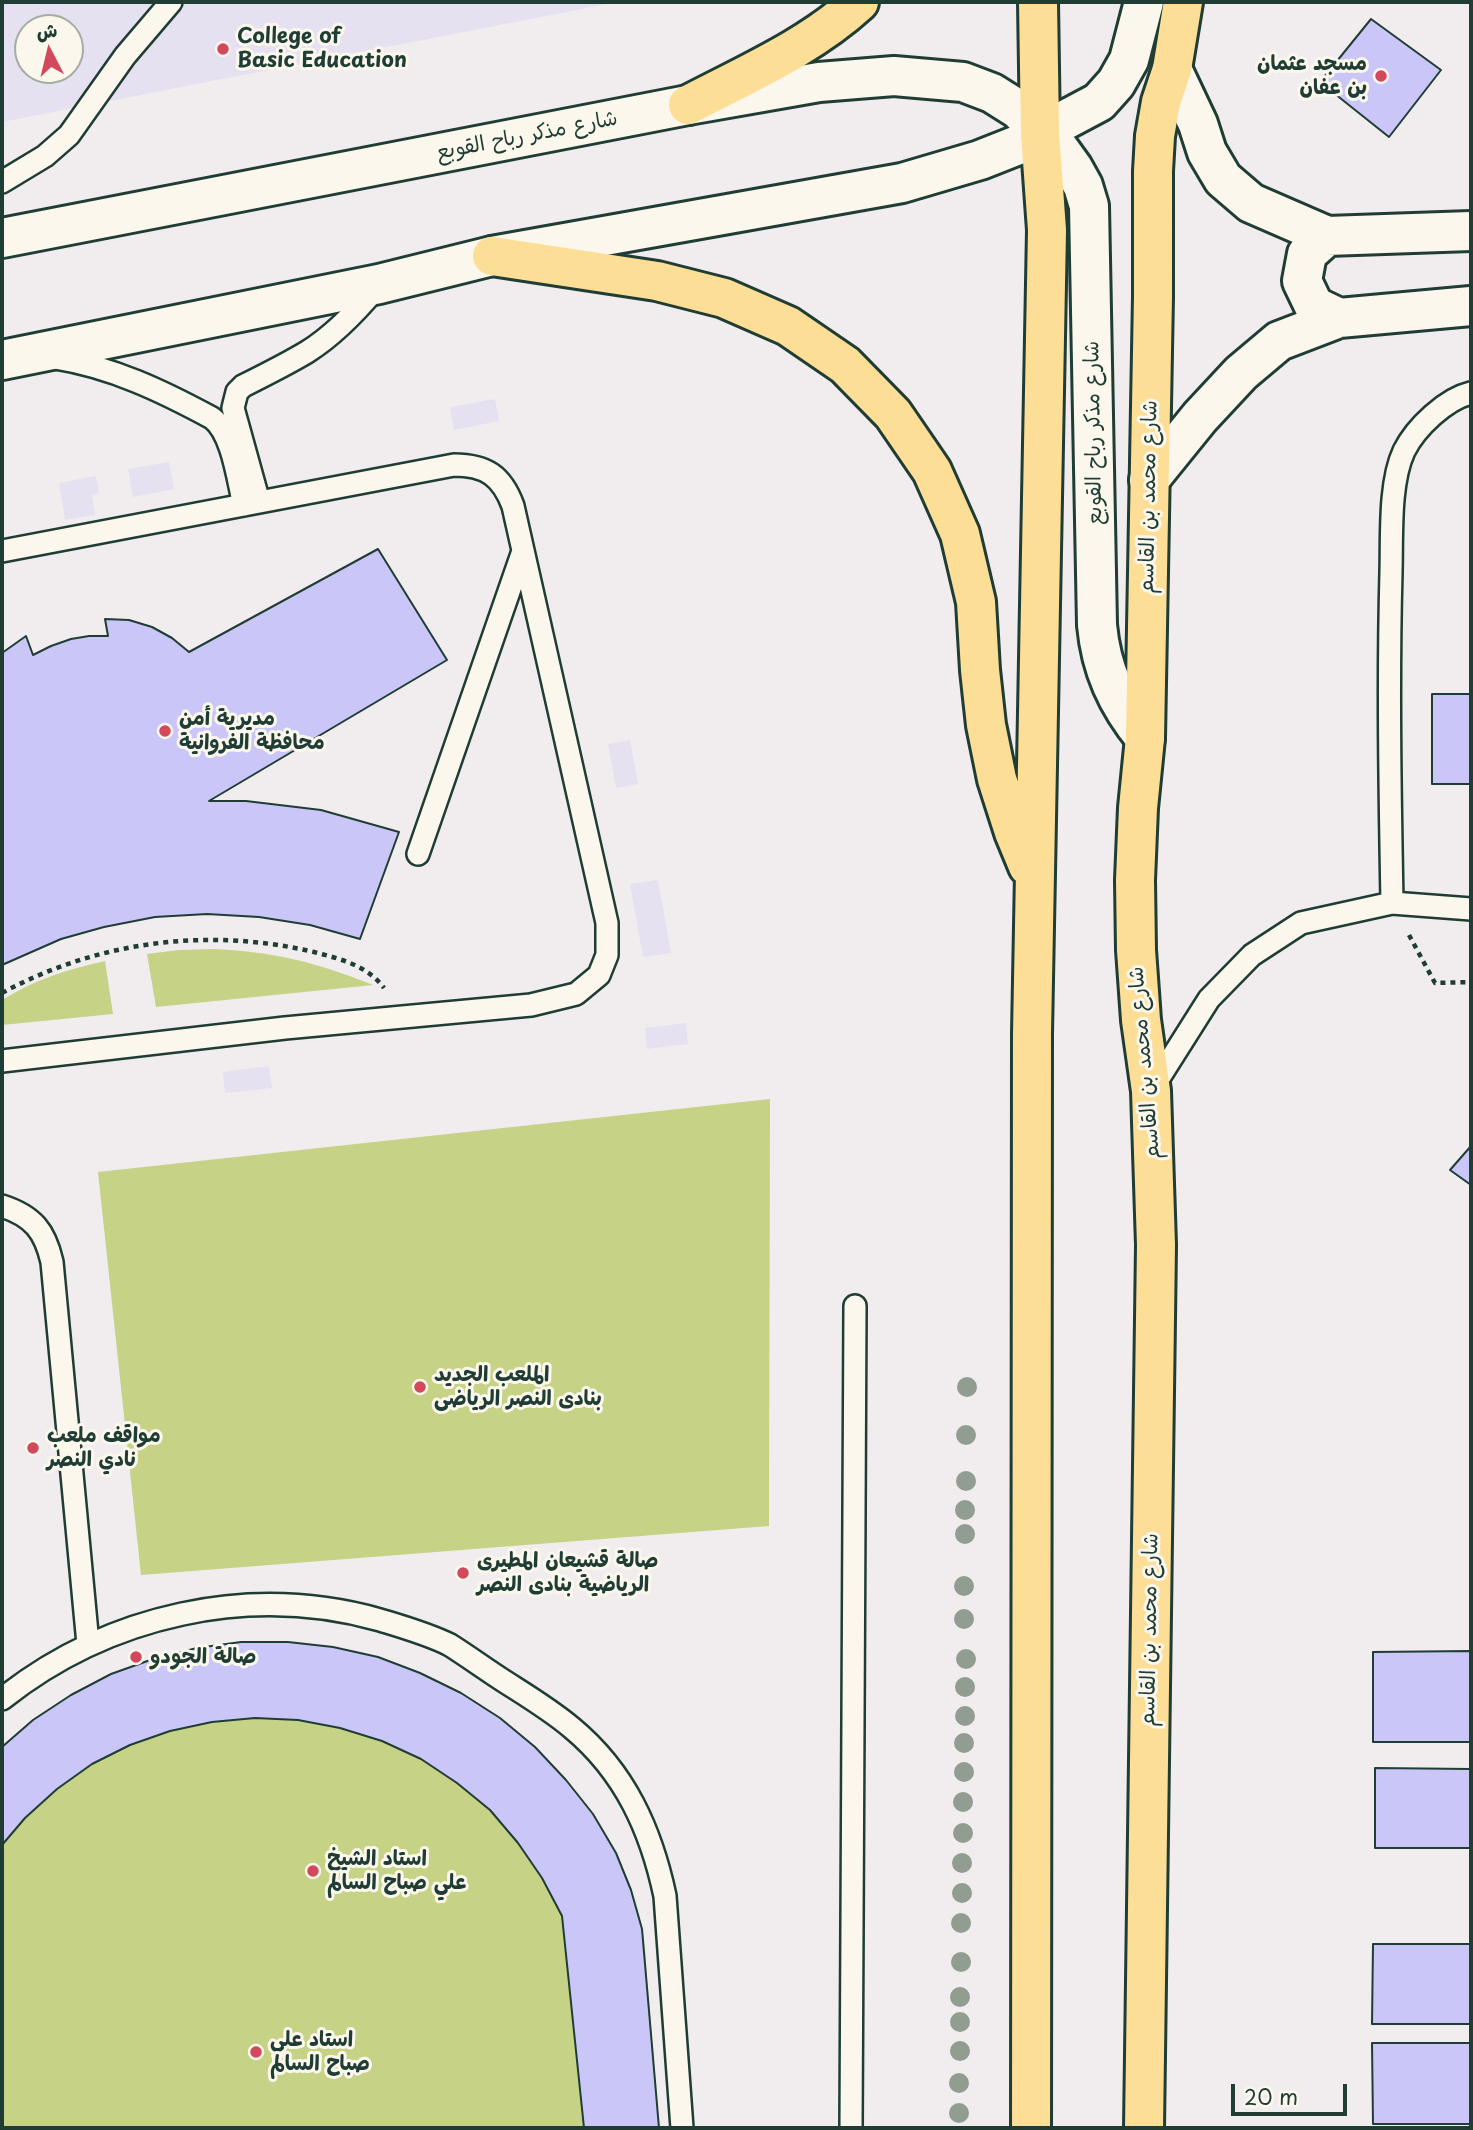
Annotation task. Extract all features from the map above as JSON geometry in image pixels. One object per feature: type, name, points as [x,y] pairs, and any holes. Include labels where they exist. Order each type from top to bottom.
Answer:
[{"type":"main road","points":[[688,105],[794,49],[841,18],[859,2]]},
{"type":"main road","points":[[1031,2128],[1032,1033],[1046,230],[1040,133],[1038,2]]},
{"type":"main road","name":"شارع محمد بن القاسم","points":[[1144,2128],[1156,1322],[1154,1168],[1150,1091],[1136,950],[1135,891],[1138,808],[1145,738],[1155,136],[1161,102],[1172,69],[1183,2]]},
{"type":"main road","points":[[492,256],[657,281],[724,298],[788,326],[845,365],[893,414],[932,471],[960,534],[976,601],[986,725],[997,779],[1035,884]]},
{"type":"street","points":[[17,357],[379,284],[492,256],[902,183],[980,160],[1018,145],[1099,102],[1116,83],[1129,60],[1143,2]]},
{"type":"street","points":[[1172,69],[1198,124],[1207,152],[1223,179],[1251,203],[1327,236],[1471,231]]},
{"type":"street","name":"شارع مذكر رباح القوبع","points":[[2,237],[819,82],[894,76],[963,82],[992,93],[1019,110],[1060,150],[1083,186],[1089,206],[1099,650],[1116,697],[1145,738]]},
{"type":"street","points":[[1327,236],[1307,254],[1302,281],[1314,306],[1339,318]]},
{"type":"street","points":[[1149,480],[1200,417],[1241,373],[1279,341],[1339,318],[1471,306]]},
{"type":"lane","points":[[2,183],[45,156],[69,135],[125,56],[171,2]]},
{"type":"lane","points":[[252,504],[226,420],[237,392],[328,337],[347,321],[379,284]]},
{"type":"lane","points":[[17,357],[85,364],[126,376],[226,420]]},
{"type":"lane","points":[[1392,903],[1389,648],[1394,489],[1404,451],[1422,424],[1459,396],[1471,393]]},
{"type":"lane","points":[[2,551],[454,465],[470,465],[485,470],[498,479],[508,491],[513,506],[607,922],[607,955],[599,975],[576,994],[531,1005],[272,1029],[2,1060]]},
{"type":"lane","points":[[418,854],[523,549]]},
{"type":"lane","points":[[1150,1091],[1209,999],[1252,955],[1301,923],[1392,903],[1471,909]]},
{"type":"lane","points":[[2,1206],[30,1219],[48,1246],[52,1262],[88,1644]]},
{"type":"lane","points":[[850,2128],[855,1306]]},
{"type":"lane","points":[[2,1699],[47,1666],[88,1644],[131,1627],[176,1614],[222,1607],[268,1604],[315,1607],[361,1615],[405,1627],[448,1645],[574,1729],[597,1752],[623,1786],[648,1833],[665,1896],[682,2128]]},
{"type":"path","points":[[1392,903],[1435,983],[1471,982]]},
{"type":"path","points":[[2,993],[43,972],[125,947],[167,941],[250,941],[292,947],[365,969],[377,978],[385,990],[392,1018]]},
{"type":"shaded area","name":"College of Basic Education","points":[[2,2],[618,2],[2,122]]},
{"type":"shaded area","points":[[495,399],[499,421],[454,430],[450,407]]},
{"type":"shaded area","points":[[169,462],[174,489],[133,497],[128,469]]},
{"type":"shaded area","points":[[96,476],[99,493],[92,495],[95,515],[65,520],[59,483]]},
{"type":"shaded area","points":[[630,740],[638,784],[616,788],[608,744]]},
{"type":"shaded area","points":[[658,880],[671,953],[643,957],[630,884]]},
{"type":"shaded area","points":[[686,1023],[688,1044],[647,1049],[645,1028]]},
{"type":"shaded area","points":[[269,1066],[272,1088],[225,1093],[223,1072]]},
{"type":"green space","points":[[213,949],[255,952],[294,960],[333,970],[373,985],[156,1007],[147,954]]},
{"type":"green space","points":[[105,961],[113,1014],[2,1025],[2,1000],[52,976]]},
{"type":"green space","points":[[770,1099],[769,1526],[141,1575],[98,1172]]},
{"type":"green space","name":"استاد الشيخ علي صباح السالم","points":[[241,1642],[293,1643],[345,1649],[378,1657],[424,1674],[468,1697],[509,1725],[546,1758],[579,1795],[606,1836],[627,1880],[642,1927],[659,2128],[2,2128],[2,1747],[33,1720],[71,1695],[111,1674]]},
{"type":"building","name":"مسجد عثمان بن عفان","points":[[1371,19],[1441,70],[1389,137],[1320,82]]},
{"type":"building","name":"مديرية أمن محافظة الفروانية","points":[[378,549],[447,660],[209,801],[246,801],[321,810],[399,832],[360,939],[310,925],[259,917],[207,914],[155,917],[61,939],[2,965],[2,653],[26,636],[33,655],[71,639],[108,636],[105,619],[129,620],[152,627],[189,652]]},
{"type":"building","points":[[1432,694],[1471,694],[1471,784],[1432,784]]},
{"type":"building","points":[[1471,1146],[1471,1185],[1450,1170]]},
{"type":"building","points":[[241,1642],[288,1642],[333,1647],[378,1657],[420,1673],[461,1693],[500,1718],[535,1747],[566,1780],[593,1814],[616,1853],[631,1890],[642,1929],[659,2128],[584,2128],[562,1916],[542,1878],[518,1843],[490,1810],[421,1759],[382,1741],[340,1728],[298,1720],[255,1718],[212,1722],[170,1731],[130,1745],[92,1764],[57,1789],[25,1818],[2,1845],[2,1747],[33,1720],[71,1695],[111,1674],[153,1659],[197,1648]]},
{"type":"building","points":[[1471,1651],[1471,1742],[1373,1742],[1373,1652]]},
{"type":"building","points":[[1375,1768],[1471,1769],[1471,1848],[1375,1848]]},
{"type":"building","points":[[1373,1944],[1471,1944],[1471,2024],[1372,2024]]},
{"type":"building","points":[[1372,2043],[1471,2043],[1471,2124],[1373,2124]]},
{"type":"place","name":"College of Basic Education","points":[[223,49]]},
{"type":"place","name":"مسجد عثمان بن عفان","points":[[1381,76]]},
{"type":"place","name":"مديرية أمن محافظة الفروانية","points":[[165,731]]},
{"type":"place","name":"الملعب الجديد بنادى النصر الرياضى","points":[[420,1387]]},
{"type":"place","name":"مواقف ملعب نادي النصر","points":[[33,1448]]},
{"type":"place","name":"صالة قشيعان المطيرى الرياضية بنادى النصر","points":[[463,1573]]},
{"type":"place","name":"صالة الجودو","points":[[136,1657]]},
{"type":"place","name":"استاد الشيخ علي صباح السالم","points":[[313,1871]]},
{"type":"place","name":"استاد علي صباح السالم","points":[[256,2052]]}]
